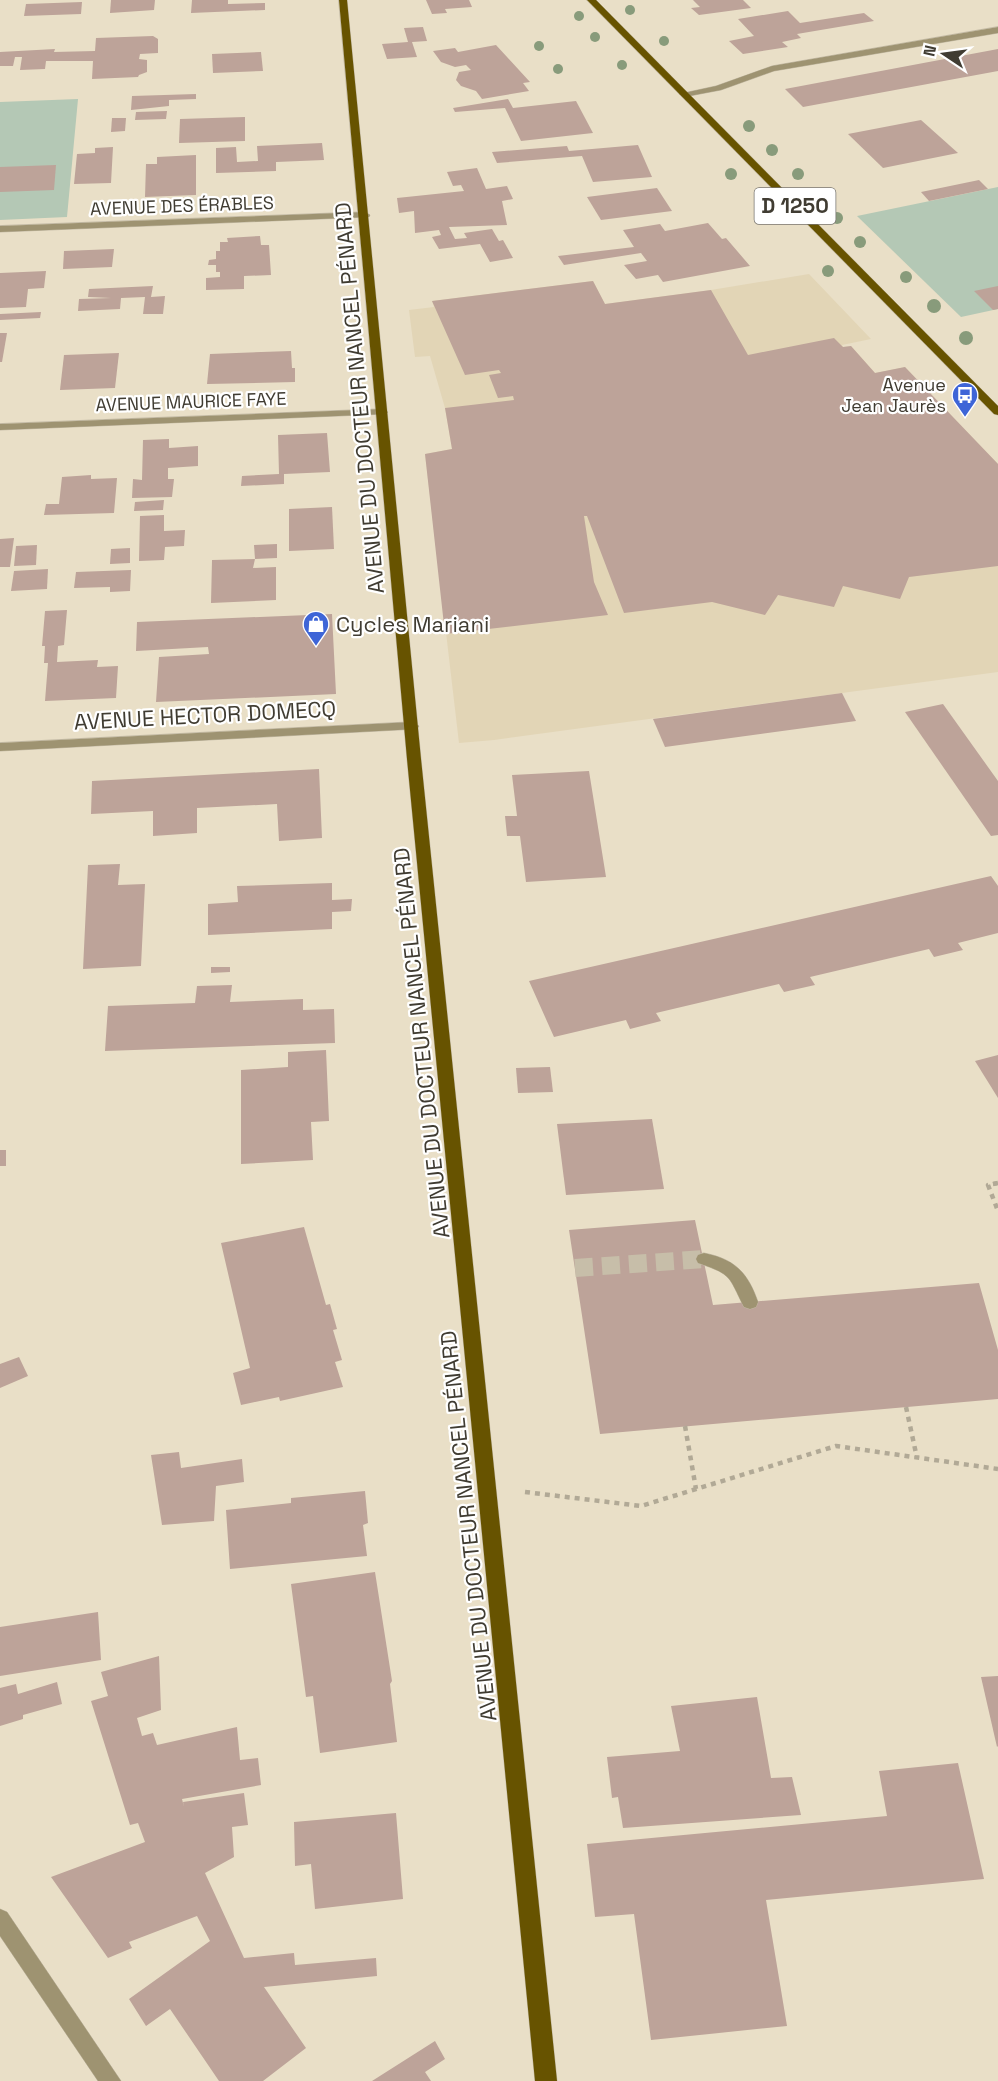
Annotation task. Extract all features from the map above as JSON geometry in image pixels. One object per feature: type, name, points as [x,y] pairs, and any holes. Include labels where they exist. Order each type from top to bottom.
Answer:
[{"type":"main road","name":"AVENUE DU DOCTEUR NANCEL PÉNARD","points":[[343,0],[486,1487],[546,2081]]},
{"type":"main road","name":"D 1250","points":[[591,0],[998,412]]},
{"type":"street","points":[[684,94],[718,88],[772,69],[998,30]]},
{"type":"street","name":"AVENUE DES ÉRABLES","points":[[0,229],[365,215]]},
{"type":"street","name":"AVENUE MAURICE FAYE","points":[[0,427],[382,412]]},
{"type":"street","name":"AVENUE HECTOR DOMECQ","points":[[0,747],[412,726]]},
{"type":"street","points":[[704,1259],[721,1262],[736,1273],[750,1302]]},
{"type":"street","points":[[0,1919],[110,2081]]},
{"type":"path","points":[[998,1183],[988,1185],[998,1210]]},
{"type":"path","points":[[906,1407],[917,1458]]},
{"type":"path","points":[[685,1426],[696,1489]]},
{"type":"path","points":[[486,1487],[641,1506],[836,1446],[998,1469]]},
{"type":"shaded area","points":[[809,274],[871,339],[842,345],[843,347],[851,346],[875,373],[905,367],[998,464],[998,672],[459,743],[425,454],[452,449],[445,408],[430,356],[415,357],[409,310],[434,307],[432,301],[593,281],[605,304]]},
{"type":"green space","points":[[78,99],[67,217],[0,220],[0,102]]},
{"type":"green space","points":[[998,187],[998,309],[961,317],[857,216]]},
{"type":"building","points":[[111,0],[155,0],[154,10],[110,13]]},
{"type":"building","points":[[192,0],[228,0],[228,4],[265,3],[265,10],[191,13]]},
{"type":"building","points":[[426,0],[469,0],[472,7],[445,9],[447,13],[432,14]]},
{"type":"building","points":[[693,0],[743,0],[751,8],[699,15],[691,8],[700,7]]},
{"type":"building","points":[[82,2],[81,14],[24,16],[26,4]]},
{"type":"building","points":[[788,11],[800,23],[864,13],[874,21],[797,34],[801,38],[782,42],[788,47],[743,54],[729,41],[754,36],[738,19]]},
{"type":"building","points":[[423,27],[427,41],[412,42],[417,57],[387,59],[382,44],[408,42],[404,28]]},
{"type":"building","points":[[153,36],[158,39],[158,53],[140,54],[139,59],[147,60],[147,72],[138,77],[92,79],[93,61],[46,61],[45,69],[20,70],[22,57],[15,57],[13,66],[0,66],[0,52],[55,49],[54,52],[95,51],[96,38]]},
{"type":"building","points":[[496,45],[530,82],[523,83],[529,91],[482,99],[476,91],[461,86],[456,80],[459,72],[471,70],[466,65],[455,67],[441,62],[433,51],[455,48],[458,52]]},
{"type":"building","points":[[998,49],[998,71],[803,107],[785,89]]},
{"type":"building","points":[[261,52],[263,71],[213,73],[212,54]]},
{"type":"building","points":[[196,94],[196,99],[169,100],[169,106],[131,110],[132,96]]},
{"type":"building","points":[[508,99],[513,108],[576,101],[593,133],[521,141],[505,108],[455,112],[453,108]]},
{"type":"building","points":[[167,111],[166,119],[135,120],[136,112]]},
{"type":"building","points":[[245,117],[245,141],[179,143],[180,119]]},
{"type":"building","points":[[112,118],[126,118],[125,131],[111,132]]},
{"type":"building","points":[[921,120],[958,153],[883,168],[848,134]]},
{"type":"building","points":[[322,143],[324,160],[276,162],[276,171],[216,173],[216,148],[236,147],[237,162],[258,161],[257,146]]},
{"type":"building","points":[[638,145],[652,177],[593,182],[582,156],[497,163],[492,152],[567,146],[569,151]]},
{"type":"building","points":[[113,147],[111,183],[74,184],[77,154],[95,153],[95,148]]},
{"type":"building","points":[[196,155],[196,195],[145,197],[146,164],[157,164],[157,157]]},
{"type":"building","points":[[56,165],[54,190],[0,192],[0,167]]},
{"type":"building","points":[[477,168],[486,189],[507,186],[513,199],[502,201],[507,225],[449,227],[455,239],[467,238],[464,233],[492,229],[499,241],[503,240],[513,258],[490,262],[480,244],[439,249],[432,237],[441,235],[439,230],[415,233],[414,211],[399,213],[397,198],[464,191],[461,185],[453,186],[447,172]]},
{"type":"building","points":[[979,180],[988,189],[929,201],[921,192]]},
{"type":"building","points":[[657,188],[672,211],[601,220],[587,197]]},
{"type":"building","points":[[708,223],[722,239],[726,238],[750,266],[663,282],[658,275],[636,279],[624,265],[647,261],[641,253],[564,265],[558,256],[634,247],[623,230],[660,224],[665,231]]},
{"type":"building","points":[[260,236],[261,245],[269,245],[271,275],[244,276],[244,289],[206,290],[206,278],[220,277],[220,272],[216,272],[216,265],[208,265],[209,260],[216,259],[216,251],[220,251],[220,242],[228,242],[227,238]]},
{"type":"building","points":[[114,249],[112,267],[63,269],[64,251]]},
{"type":"building","points":[[46,271],[44,288],[28,289],[26,307],[0,308],[0,273]]},
{"type":"building","points":[[593,281],[605,304],[711,290],[748,355],[834,338],[843,347],[851,346],[875,373],[905,367],[998,464],[998,566],[909,577],[900,599],[843,586],[834,607],[778,595],[765,615],[712,602],[624,613],[587,516],[584,516],[594,582],[608,615],[445,634],[425,454],[452,449],[445,408],[514,400],[513,396],[498,398],[489,375],[501,373],[499,370],[465,375],[432,301]]},
{"type":"building","points":[[153,286],[151,297],[165,296],[163,314],[143,314],[145,297],[121,298],[120,309],[78,311],[79,299],[111,298],[88,297],[89,289]]},
{"type":"building","points":[[998,286],[998,309],[993,310],[974,291]]},
{"type":"building","points":[[41,312],[40,318],[0,320],[0,314]]},
{"type":"building","points":[[0,333],[7,333],[2,362],[0,362]]},
{"type":"building","points":[[291,351],[295,382],[207,384],[210,354]]},
{"type":"building","points":[[119,353],[115,388],[60,390],[64,355]]},
{"type":"building","points":[[327,433],[330,472],[284,474],[284,484],[241,486],[242,476],[279,474],[278,435]]},
{"type":"building","points":[[169,439],[169,448],[198,446],[198,466],[168,468],[168,479],[174,479],[172,497],[132,498],[133,479],[142,480],[143,440]]},
{"type":"building","points":[[91,475],[91,479],[117,478],[114,513],[44,515],[46,504],[59,504],[62,477]]},
{"type":"building","points":[[164,500],[163,510],[134,511],[135,502]]},
{"type":"building","points":[[332,507],[334,549],[289,551],[289,509]]},
{"type":"building","points":[[164,515],[164,531],[185,530],[184,546],[165,547],[164,560],[139,561],[140,516]]},
{"type":"building","points":[[14,538],[10,567],[0,567],[0,539]]},
{"type":"building","points":[[277,544],[277,558],[255,559],[254,545]]},
{"type":"building","points":[[37,545],[36,565],[14,566],[16,546]]},
{"type":"building","points":[[130,548],[130,563],[110,564],[111,549]]},
{"type":"building","points":[[255,559],[253,568],[276,567],[276,600],[211,603],[212,560]]},
{"type":"building","points":[[48,569],[47,589],[11,591],[14,571]]},
{"type":"building","points":[[131,570],[130,591],[110,592],[110,587],[74,588],[76,572]]},
{"type":"building","points":[[67,610],[64,645],[58,646],[57,662],[98,660],[97,667],[118,666],[116,698],[45,701],[48,663],[44,663],[45,646],[42,646],[45,611]]},
{"type":"building","points":[[332,614],[336,694],[156,702],[159,657],[209,654],[208,647],[136,651],[137,622]]},
{"type":"building","points":[[842,693],[856,721],[665,747],[653,719]]},
{"type":"building","points":[[943,704],[998,781],[998,835],[991,836],[905,712]]},
{"type":"building","points":[[319,769],[322,838],[279,841],[277,804],[197,808],[197,833],[153,836],[153,811],[91,814],[92,781]]},
{"type":"building","points":[[589,771],[606,877],[526,882],[520,836],[507,836],[505,816],[517,816],[512,775]]},
{"type":"building","points":[[120,864],[118,885],[145,884],[141,966],[83,969],[88,865]]},
{"type":"building","points":[[991,876],[998,886],[998,933],[958,943],[963,950],[934,957],[929,949],[810,977],[815,985],[784,992],[779,984],[656,1013],[661,1021],[630,1029],[626,1020],[554,1037],[529,981]]},
{"type":"building","points":[[332,883],[332,900],[352,899],[351,911],[332,912],[332,929],[208,935],[208,904],[238,902],[237,886]]},
{"type":"building","points":[[211,967],[230,967],[230,972],[211,973]]},
{"type":"building","points":[[232,985],[230,1002],[303,999],[303,1010],[334,1009],[335,1043],[105,1051],[108,1006],[195,1003],[197,986]]},
{"type":"building","points":[[326,1050],[329,1121],[311,1122],[313,1160],[241,1164],[241,1070],[288,1067],[288,1052]]},
{"type":"building","points":[[998,1055],[998,1098],[975,1061]]},
{"type":"building","points":[[550,1067],[553,1092],[518,1093],[516,1068]]},
{"type":"building","points":[[652,1119],[664,1189],[566,1195],[557,1124]]},
{"type":"building","points":[[0,1150],[6,1150],[6,1166],[0,1166]]},
{"type":"building","points":[[695,1220],[713,1305],[979,1283],[998,1350],[998,1399],[600,1434],[569,1230]]},
{"type":"building","points":[[304,1227],[326,1305],[330,1304],[337,1329],[333,1330],[342,1360],[335,1362],[343,1387],[280,1401],[279,1397],[241,1405],[233,1373],[250,1368],[221,1243]]},
{"type":"building","points":[[19,1357],[28,1376],[0,1388],[0,1364]]},
{"type":"building","points":[[179,1452],[181,1468],[242,1459],[244,1482],[216,1486],[214,1521],[162,1525],[151,1455]]},
{"type":"building","points":[[365,1491],[368,1523],[363,1525],[367,1556],[230,1569],[226,1510],[291,1503],[291,1498]]},
{"type":"building","points":[[375,1572],[392,1681],[390,1684],[397,1742],[320,1753],[313,1696],[306,1697],[291,1584]]},
{"type":"building","points":[[98,1612],[101,1660],[0,1676],[0,1627]]},
{"type":"building","points":[[159,1656],[161,1710],[137,1718],[142,1736],[153,1733],[157,1745],[237,1727],[240,1760],[258,1758],[261,1785],[182,1799],[184,1807],[183,1802],[244,1793],[248,1825],[232,1827],[234,1857],[205,1873],[244,1958],[294,1953],[295,1965],[376,1958],[377,1976],[264,1987],[306,2048],[263,2081],[219,2081],[170,2009],[146,2026],[129,1999],[210,1941],[197,1916],[129,1942],[132,1948],[108,1958],[51,1877],[145,1842],[138,1823],[130,1825],[91,1701],[108,1696],[101,1672]]},
{"type":"building","points":[[998,1676],[998,1746],[997,1747],[981,1677]]},
{"type":"building","points":[[57,1682],[62,1704],[23,1715],[23,1719],[0,1726],[0,1688],[16,1684],[18,1694]]},
{"type":"building","points":[[757,1697],[771,1778],[792,1777],[801,1815],[623,1828],[618,1797],[612,1798],[607,1757],[680,1751],[671,1706]]},
{"type":"building","points":[[958,1763],[984,1879],[766,1900],[787,2026],[651,2040],[634,1914],[595,1917],[587,1844],[887,1816],[879,1771]]},
{"type":"building","points":[[396,1813],[403,1899],[315,1909],[311,1864],[295,1866],[294,1822]]},
{"type":"building","points":[[435,2041],[445,2059],[425,2072],[431,2081],[372,2081]]},
{"type":"tunnel","points":[[575,1268],[704,1259]]},
{"type":"place","name":"Avenue Jean Jaurès","points":[[965,418]]},
{"type":"place","name":"Cycles Mariani","points":[[316,647]]}]
